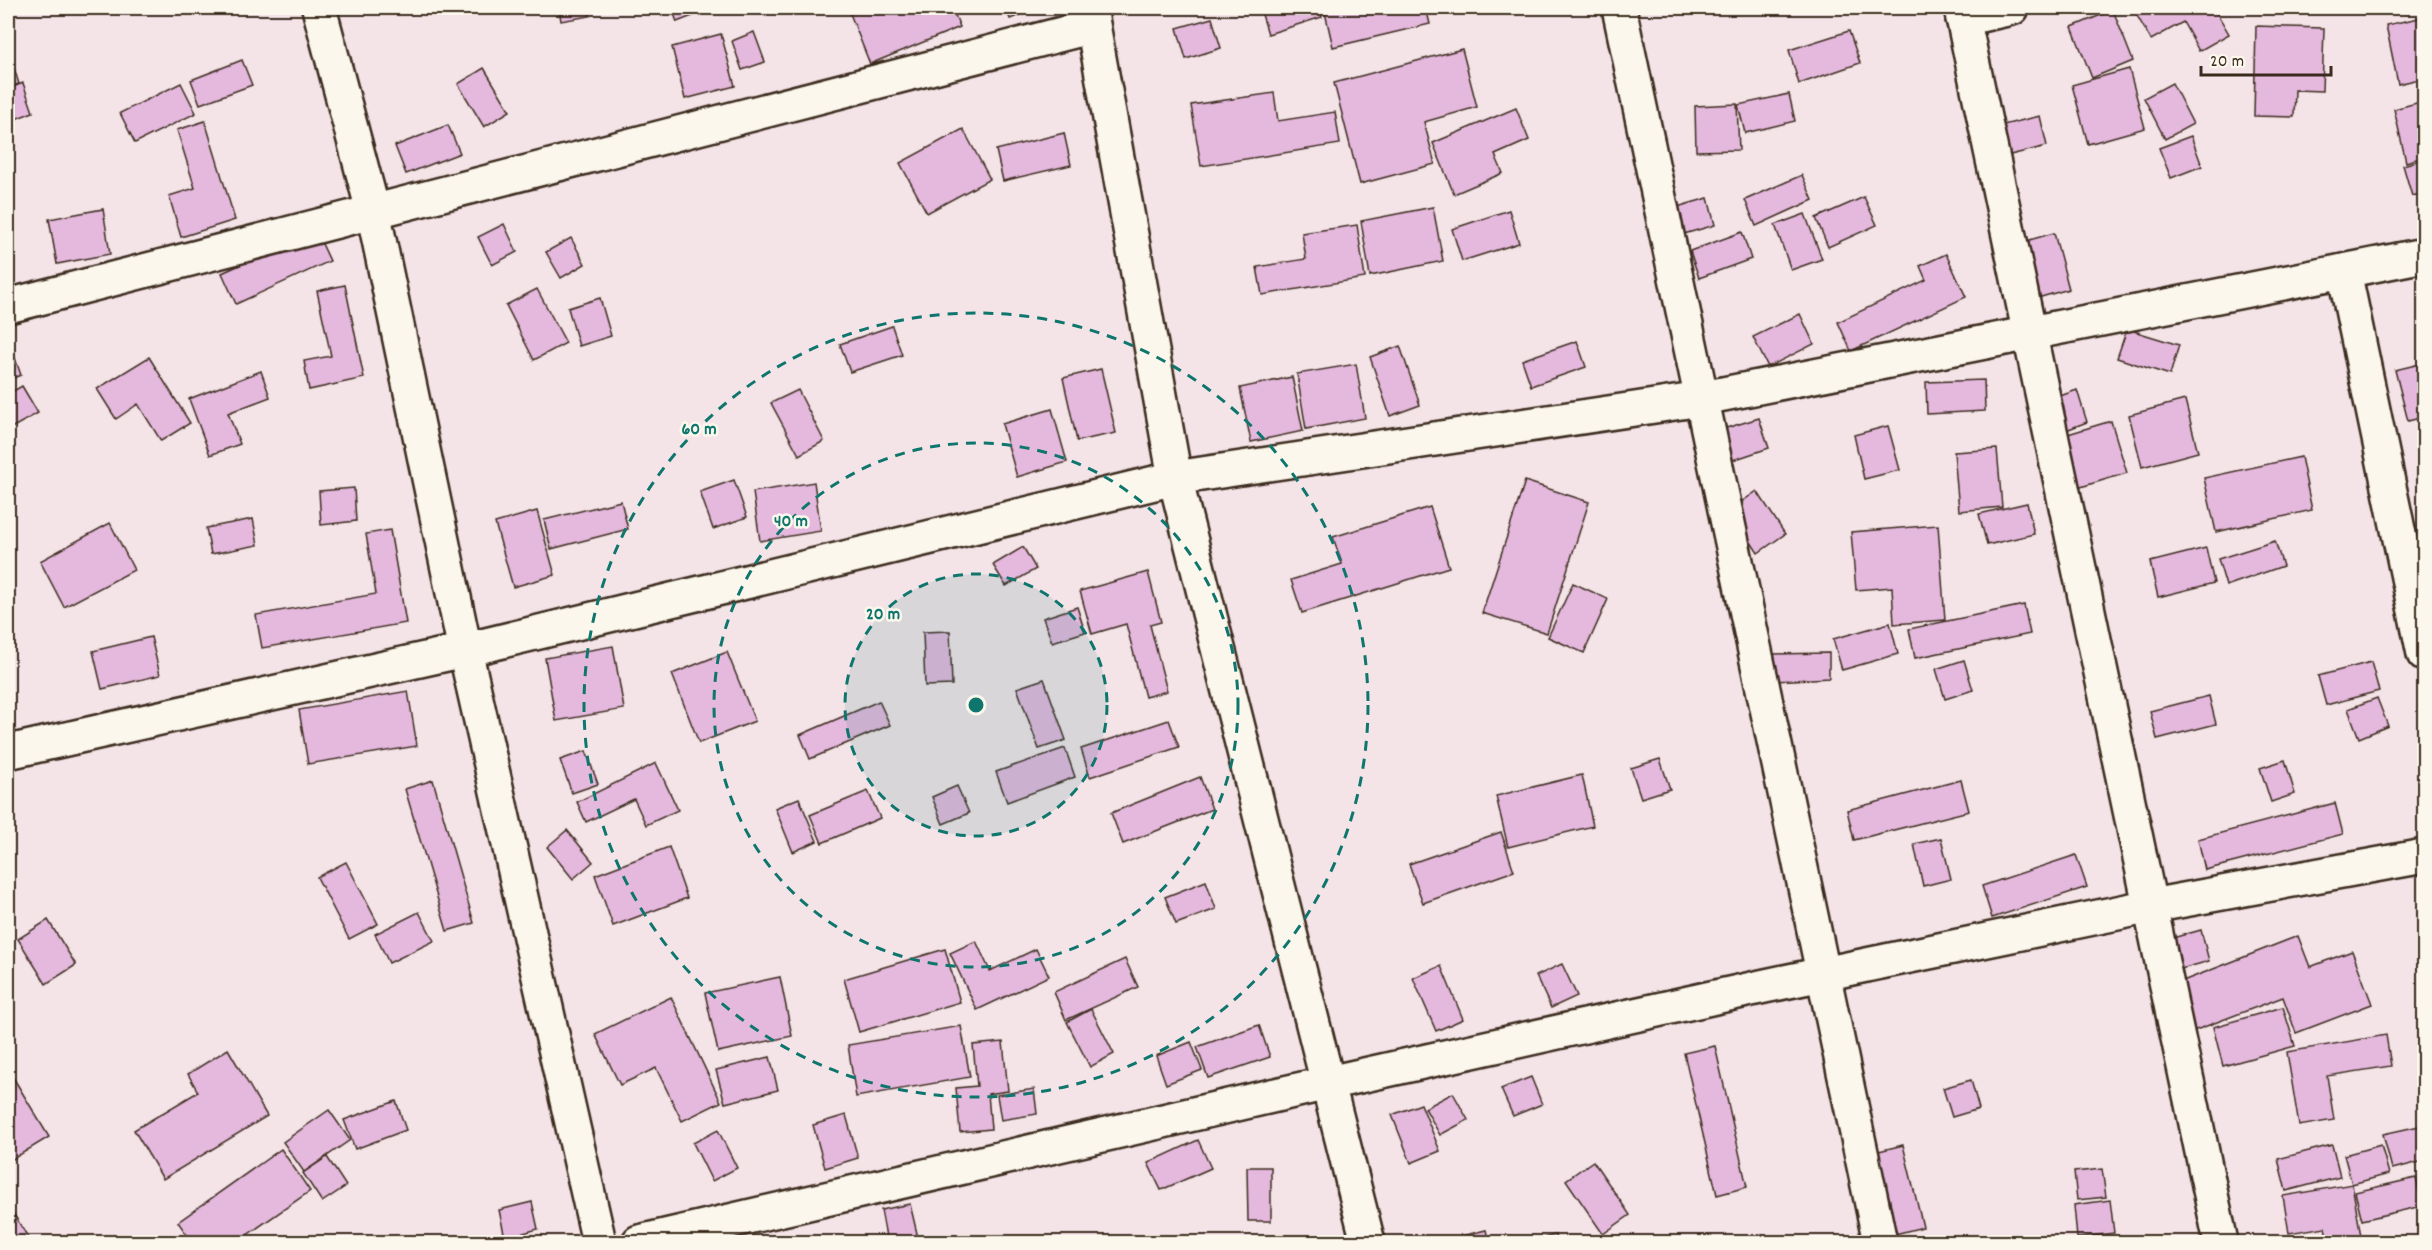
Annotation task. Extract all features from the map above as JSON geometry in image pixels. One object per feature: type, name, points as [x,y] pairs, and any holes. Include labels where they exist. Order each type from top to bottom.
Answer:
[{"type":"street","points":[[319,8],[373,211],[465,650],[599,1242]]},
{"type":"street","points":[[1619,8],[1880,1242]]},
{"type":"street","points":[[2012,8],[1962,13],[2221,1242]]},
{"type":"street","points":[[8,306],[373,211],[1091,16],[1175,478],[1368,1242]]},
{"type":"street","points":[[8,752],[465,650],[1175,478],[1702,398],[2424,255]]},
{"type":"street","points":[[2344,271],[2424,654]]},
{"type":"street","points":[[639,1242],[1328,1083],[1824,974],[2150,906],[2424,856]]},
{"type":"building","points":[[559,8],[588,8],[590,16],[561,21]]},
{"type":"building","points":[[672,8],[713,8],[677,22]]},
{"type":"building","points":[[859,8],[952,8],[960,27],[870,64],[849,11]]},
{"type":"building","points":[[1006,8],[1038,8],[1010,19]]},
{"type":"building","points":[[1260,8],[1320,8],[1322,17],[1268,34]]},
{"type":"building","points":[[1324,8],[1426,8],[1430,24],[1333,47]]},
{"type":"building","points":[[2144,8],[2214,8],[2229,34],[2199,51],[2183,22],[2151,40],[2135,12]]},
{"type":"building","points":[[2113,10],[2133,61],[2092,78],[2072,27]]},
{"type":"building","points":[[2424,17],[2424,78],[2398,84],[2386,25]]},
{"type":"building","points":[[1212,18],[1221,48],[1186,59],[1177,28]]},
{"type":"building","points":[[2256,26],[2324,28],[2322,91],[2295,90],[2294,117],[2254,116]]},
{"type":"building","points":[[1849,31],[1860,63],[1799,84],[1789,50]]},
{"type":"building","points":[[754,32],[765,62],[742,70],[732,41]]},
{"type":"building","points":[[721,34],[735,86],[685,99],[672,47]]},
{"type":"building","points":[[8,49],[19,84],[8,87]]},
{"type":"building","points":[[1462,49],[1477,107],[1424,122],[1435,164],[1360,184],[1334,83]]},
{"type":"building","points":[[242,60],[252,85],[200,104],[191,80]]},
{"type":"building","points":[[484,68],[510,111],[484,127],[458,84]]},
{"type":"building","points":[[2129,69],[2145,128],[2088,144],[2072,85]]},
{"type":"building","points":[[23,83],[33,112],[8,122],[8,89]]},
{"type":"building","points":[[181,83],[196,113],[135,143],[120,113]]},
{"type":"building","points":[[2172,83],[2193,124],[2165,139],[2144,98]]},
{"type":"building","points":[[1274,93],[1278,121],[1335,112],[1340,144],[1201,166],[1191,105]]},
{"type":"building","points":[[1789,94],[1795,121],[1745,133],[1738,105]]},
{"type":"building","points":[[2424,101],[2424,157],[2406,162],[2394,109]]},
{"type":"building","points":[[1737,104],[1739,150],[1696,151],[1695,106]]},
{"type":"building","points":[[1516,108],[1529,140],[1495,155],[1503,173],[1454,194],[1433,143]]},
{"type":"building","points":[[2040,116],[2047,146],[2006,156],[1999,126]]},
{"type":"building","points":[[205,121],[235,220],[181,237],[169,196],[195,188],[177,130]]},
{"type":"building","points":[[448,125],[460,153],[406,174],[395,146]]},
{"type":"building","points":[[963,129],[990,179],[927,213],[900,163]]},
{"type":"building","points":[[1064,133],[1071,165],[1003,181],[996,150]]},
{"type":"building","points":[[2191,136],[2202,166],[2171,178],[2159,148]]},
{"type":"building","points":[[2424,159],[2424,193],[2412,196],[2403,165]]},
{"type":"building","points":[[1802,175],[1813,200],[1756,226],[1745,200]]},
{"type":"building","points":[[1864,197],[1877,225],[1828,247],[1816,218]]},
{"type":"building","points":[[1708,198],[1715,225],[1684,234],[1677,207]]},
{"type":"building","points":[[1433,207],[1443,261],[1370,276],[1361,221]]},
{"type":"building","points":[[103,209],[110,254],[57,264],[49,219]]},
{"type":"building","points":[[1509,210],[1519,243],[1462,261],[1452,229]]},
{"type":"building","points":[[1805,214],[1822,259],[1791,270],[1775,225]]},
{"type":"building","points":[[504,224],[517,252],[492,265],[478,237]]},
{"type":"building","points":[[1357,225],[1365,278],[1262,295],[1257,267],[1306,259],[1302,233]]},
{"type":"building","points":[[316,231],[330,261],[236,304],[222,273]]},
{"type":"building","points":[[1742,232],[1751,259],[1699,278],[1690,251]]},
{"type":"building","points":[[2054,233],[2069,289],[2034,299],[2019,243]]},
{"type":"building","points":[[571,238],[585,264],[561,278],[546,252]]},
{"type":"building","points":[[1946,254],[1966,297],[1851,351],[1838,322],[1926,280],[1920,266]]},
{"type":"building","points":[[345,285],[364,378],[309,390],[304,361],[331,356],[317,291]]},
{"type":"building","points":[[537,289],[566,343],[534,360],[506,305]]},
{"type":"building","points":[[600,298],[611,336],[579,346],[568,308]]},
{"type":"building","points":[[1800,314],[1814,344],[1768,367],[1753,337]]},
{"type":"building","points":[[892,326],[902,355],[850,372],[840,344]]},
{"type":"building","points":[[2127,329],[2179,345],[2170,375],[2117,358]]},
{"type":"building","points":[[8,338],[21,375],[8,380]]},
{"type":"building","points":[[1577,341],[1586,367],[1531,386],[1522,360]]},
{"type":"building","points":[[1400,346],[1420,405],[1390,416],[1370,357]]},
{"type":"building","points":[[149,357],[190,423],[161,441],[138,404],[116,419],[97,389]]},
{"type":"building","points":[[2424,363],[2424,417],[2408,421],[2395,370]]},
{"type":"building","points":[[1356,364],[1365,418],[1306,429],[1297,374]]},
{"type":"building","points":[[1101,369],[1116,433],[1077,441],[1063,378]]},
{"type":"building","points":[[261,371],[270,397],[228,413],[240,444],[210,455],[189,399]]},
{"type":"building","points":[[1292,377],[1303,431],[1251,442],[1240,388]]},
{"type":"building","points":[[1984,380],[1985,411],[1927,414],[1926,382]]},
{"type":"building","points":[[22,386],[38,413],[8,430],[8,394]]},
{"type":"building","points":[[798,390],[824,441],[799,455],[771,403]]},
{"type":"building","points":[[2077,390],[2087,422],[2061,432],[2049,400]]},
{"type":"building","points":[[2185,400],[2198,452],[2142,467],[2129,415]]},
{"type":"building","points":[[1052,409],[1067,462],[1017,477],[1002,424]]},
{"type":"building","points":[[1759,418],[1769,448],[1733,460],[1723,429]]},
{"type":"building","points":[[2111,421],[2127,473],[2074,489],[2058,437]]},
{"type":"building","points":[[1888,426],[1900,470],[1864,479],[1854,435]]},
{"type":"building","points":[[1997,449],[2002,507],[1959,511],[1954,452]]},
{"type":"building","points":[[2301,457],[2312,510],[2216,532],[2204,478]]},
{"type":"building","points":[[734,480],[747,517],[713,529],[700,492]]},
{"type":"building","points":[[1525,481],[1589,502],[1547,633],[1482,613]]},
{"type":"building","points":[[814,482],[821,531],[760,541],[753,492]]},
{"type":"building","points":[[354,488],[356,521],[321,525],[319,491]]},
{"type":"building","points":[[1757,491],[1785,534],[1758,553],[1730,510]]},
{"type":"building","points":[[621,501],[628,529],[551,549],[544,520]]},
{"type":"building","points":[[2027,503],[2034,534],[1987,545],[1979,514]]},
{"type":"building","points":[[1430,507],[1449,567],[1302,613],[1291,580],[1342,564],[1333,537]]},
{"type":"building","points":[[537,511],[555,575],[513,587],[495,523]]},
{"type":"building","points":[[253,519],[258,545],[211,554],[206,528]]},
{"type":"building","points":[[110,523],[134,570],[64,607],[40,561]]},
{"type":"building","points":[[1938,525],[1945,620],[1894,624],[1892,587],[1856,590],[1851,532]]},
{"type":"building","points":[[390,530],[406,623],[262,648],[256,615],[376,594],[366,534]]},
{"type":"building","points":[[2275,541],[2283,566],[2226,586],[2218,559]]},
{"type":"building","points":[[1023,547],[1036,569],[1006,586],[993,565]]},
{"type":"building","points":[[2206,548],[2214,583],[2158,597],[2150,562]]},
{"type":"building","points":[[1148,572],[1161,622],[1150,625],[1167,691],[1145,697],[1126,624],[1092,634],[1080,591]]},
{"type":"building","points":[[1573,583],[1608,599],[1584,653],[1548,637]]},
{"type":"building","points":[[2024,605],[2030,634],[1915,658],[1909,629]]},
{"type":"building","points":[[1077,607],[1085,632],[1052,642],[1043,618]]},
{"type":"building","points":[[1890,623],[1898,654],[1842,670],[1833,639]]},
{"type":"building","points":[[950,631],[952,685],[925,686],[923,632]]},
{"type":"building","points":[[151,637],[160,675],[102,689],[93,651]]},
{"type":"building","points":[[613,646],[624,709],[556,721],[545,658]]},
{"type":"building","points":[[727,652],[755,721],[699,743],[672,674]]},
{"type":"building","points":[[1829,653],[1829,678],[1775,681],[1773,654]]},
{"type":"building","points":[[1964,660],[1973,690],[1945,699],[1936,669]]},
{"type":"building","points":[[2371,662],[2379,691],[2326,705],[2318,676]]},
{"type":"building","points":[[1044,679],[1066,740],[1039,749],[1017,688]]},
{"type":"building","points":[[408,691],[417,746],[308,764],[299,710]]},
{"type":"building","points":[[2209,696],[2216,724],[2157,739],[2150,711]]},
{"type":"building","points":[[2377,698],[2388,726],[2359,738],[2348,709]]},
{"type":"building","points":[[879,701],[890,725],[810,759],[800,735]]},
{"type":"building","points":[[1169,720],[1179,747],[1090,777],[1081,749]]},
{"type":"building","points":[[1065,748],[1075,777],[1007,802],[996,772]]},
{"type":"building","points":[[586,751],[598,784],[572,793],[560,760]]},
{"type":"building","points":[[1660,759],[1670,789],[1641,798],[1631,768]]},
{"type":"building","points":[[2285,760],[2295,794],[2271,802],[2260,768]]},
{"type":"building","points":[[656,763],[678,810],[646,825],[634,799],[586,822],[577,802]]},
{"type":"building","points":[[1582,775],[1593,826],[1508,847],[1496,796]]},
{"type":"building","points":[[1200,777],[1212,809],[1123,844],[1111,813]]},
{"type":"building","points":[[433,780],[474,923],[447,931],[405,789]]},
{"type":"building","points":[[1961,780],[1969,811],[1854,840],[1847,810]]},
{"type":"building","points":[[957,786],[969,813],[943,824],[932,797]]},
{"type":"building","points":[[868,791],[880,818],[822,843],[810,815]]},
{"type":"building","points":[[799,798],[817,841],[793,852],[775,808]]},
{"type":"building","points":[[2335,803],[2343,834],[2205,870],[2198,839]]},
{"type":"building","points":[[567,830],[593,862],[573,879],[547,847]]},
{"type":"building","points":[[1501,832],[1514,871],[1423,903],[1409,864]]},
{"type":"building","points":[[1941,838],[1951,879],[1923,886],[1914,844]]},
{"type":"building","points":[[669,847],[687,898],[613,926],[595,875]]},
{"type":"building","points":[[2076,855],[2087,887],[1992,918],[1982,886]]},
{"type":"building","points":[[346,862],[378,924],[349,939],[317,877]]},
{"type":"building","points":[[1206,881],[1216,909],[1176,924],[1165,897]]},
{"type":"building","points":[[419,912],[434,941],[389,963],[375,934]]},
{"type":"building","points":[[48,920],[76,965],[46,984],[18,939]]},
{"type":"building","points":[[2201,930],[2209,961],[2171,972],[2162,941]]},
{"type":"building","points":[[2298,936],[2310,967],[2352,951],[2372,1004],[2296,1033],[2283,997],[2188,1033],[2170,986]]},
{"type":"building","points":[[976,941],[990,971],[1036,949],[1049,976],[977,1010],[950,953]]},
{"type":"building","points":[[945,949],[960,1002],[859,1032],[844,979]]},
{"type":"building","points":[[1125,959],[1138,987],[1066,1020],[1054,992]]},
{"type":"building","points":[[1562,964],[1577,996],[1551,1008],[1536,976]]},
{"type":"building","points":[[1441,966],[1463,1019],[1436,1031],[1413,978]]},
{"type":"building","points":[[780,977],[792,1036],[718,1052],[705,993]]},
{"type":"building","points":[[671,997],[721,1102],[682,1121],[656,1068],[620,1085],[595,1034]]},
{"type":"building","points":[[2283,1007],[2295,1046],[2223,1066],[2213,1027]]},
{"type":"building","points":[[1091,1009],[1114,1054],[1090,1067],[1067,1022]]},
{"type":"building","points":[[1259,1025],[1270,1057],[1208,1078],[1197,1047]]},
{"type":"building","points":[[961,1026],[970,1077],[856,1097],[848,1045]]},
{"type":"building","points":[[2386,1035],[2391,1066],[2327,1076],[2334,1120],[2299,1126],[2287,1052]]},
{"type":"building","points":[[1003,1042],[1008,1091],[988,1094],[991,1129],[960,1132],[956,1088],[977,1086],[973,1045]]},
{"type":"building","points":[[1191,1042],[1202,1070],[1166,1084],[1156,1056]]},
{"type":"building","points":[[1715,1046],[1747,1187],[1717,1195],[1684,1053]]},
{"type":"building","points":[[228,1049],[267,1116],[163,1179],[134,1130],[198,1092],[188,1074]]},
{"type":"building","points":[[770,1057],[778,1090],[725,1103],[716,1070]]},
{"type":"building","points":[[8,1069],[49,1137],[8,1162]]},
{"type":"building","points":[[1531,1077],[1542,1104],[1513,1116],[1501,1089]]},
{"type":"building","points":[[1971,1080],[1979,1109],[1952,1117],[1943,1088]]},
{"type":"building","points":[[1034,1089],[1037,1114],[1001,1120],[997,1095]]},
{"type":"building","points":[[1453,1093],[1468,1120],[1440,1135],[1425,1108]]},
{"type":"building","points":[[396,1101],[406,1130],[355,1149],[344,1120]]},
{"type":"building","points":[[1421,1104],[1440,1151],[1411,1163],[1392,1115]]},
{"type":"building","points":[[329,1110],[350,1140],[304,1172],[283,1142]]},
{"type":"building","points":[[846,1115],[858,1158],[825,1168],[813,1125]]},
{"type":"building","points":[[2424,1125],[2424,1161],[2392,1169],[2383,1134]]},
{"type":"building","points":[[718,1130],[737,1168],[712,1181],[693,1143]]},
{"type":"building","points":[[1198,1140],[1211,1168],[1161,1190],[1148,1163]]},
{"type":"building","points":[[1903,1145],[1923,1227],[1887,1236],[1867,1154]]},
{"type":"building","points":[[2332,1145],[2340,1177],[2286,1191],[2278,1159]]},
{"type":"building","points":[[2381,1145],[2389,1174],[2352,1184],[2344,1155]]},
{"type":"building","points":[[281,1149],[310,1191],[237,1242],[192,1242],[178,1222]]},
{"type":"building","points":[[327,1157],[346,1186],[322,1202],[303,1173]]},
{"type":"building","points":[[1593,1161],[1630,1215],[1603,1234],[1566,1180]]},
{"type":"building","points":[[1247,1167],[1271,1167],[1271,1221],[1248,1221]]},
{"type":"building","points":[[2102,1169],[2106,1197],[2077,1200],[2074,1172]]},
{"type":"building","points":[[2416,1178],[2422,1206],[2362,1220],[2355,1192]]},
{"type":"building","points":[[2352,1184],[2362,1242],[2328,1242],[2325,1227],[2289,1233],[2283,1196]]},
{"type":"building","points":[[2110,1200],[2114,1233],[2077,1238],[2074,1205]]},
{"type":"building","points":[[532,1202],[538,1229],[505,1238],[499,1210]]},
{"type":"building","points":[[910,1204],[919,1242],[887,1242],[881,1210]]},
{"type":"building","points":[[8,1205],[31,1242],[8,1242]]},
{"type":"building","points":[[1486,1230],[1489,1242],[1454,1242],[1453,1238]]},
{"type":"building","points":[[1555,1235],[1557,1242],[1527,1242]]}]
